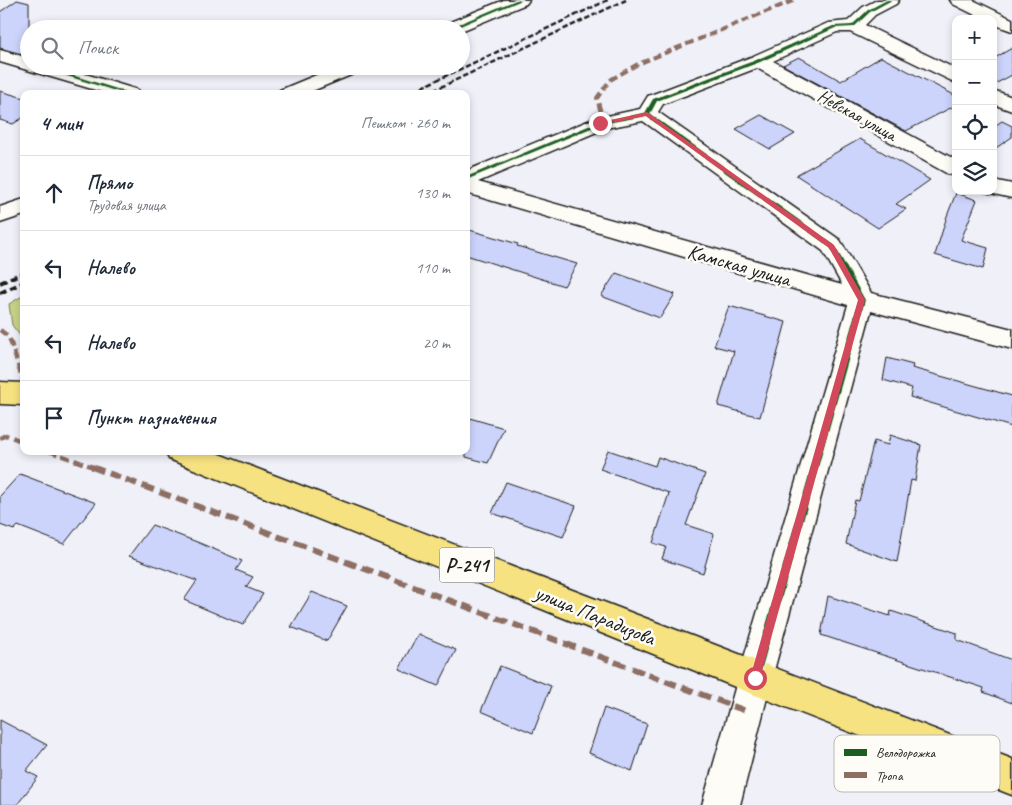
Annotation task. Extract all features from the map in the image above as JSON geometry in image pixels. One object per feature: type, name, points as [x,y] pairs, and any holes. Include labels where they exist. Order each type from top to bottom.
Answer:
[{"type":"highway","points":[[0,393],[20,394]]},
{"type":"highway","name":"улица Парадизова","points":[[189,455],[903,735]]},
{"type":"highway","name":"улица Парадизова","points":[[1000,772],[1012,777]]},
{"type":"street","points":[[494,0],[516,2]]},
{"type":"street","points":[[853,26],[868,11],[890,0]]},
{"type":"street","points":[[959,0],[1012,26]]},
{"type":"street","points":[[470,21],[516,2]]},
{"type":"street","points":[[647,114],[655,100],[758,61],[834,27],[853,26],[952,75]]},
{"type":"street","points":[[0,56],[20,62]]},
{"type":"street","name":"Невская улица","points":[[758,61],[952,167]]},
{"type":"street","points":[[67,75],[118,90]]},
{"type":"street","points":[[297,90],[334,75]]},
{"type":"street","points":[[997,98],[1012,105]]},
{"type":"street","points":[[470,177],[600,123],[647,114],[832,246],[862,300],[721,805]]},
{"type":"street","name":"Камская улица","points":[[470,187],[862,300],[1012,339]]},
{"type":"street","points":[[997,188],[1012,191]]},
{"type":"street","points":[[0,216],[20,208]]},
{"type":"green space","points":[[20,297],[20,336],[12,325],[9,304]]},
{"type":"building","points":[[17,0],[29,3],[29,20],[20,20],[20,54],[0,48],[0,12]]},
{"type":"building","points":[[1012,48],[1012,75],[997,83],[997,60],[997,57]]},
{"type":"building","points":[[799,57],[841,81],[881,57],[952,94],[952,107],[906,131],[783,65]]},
{"type":"building","points":[[0,91],[20,97],[20,120],[13,124],[0,120]]},
{"type":"building","points":[[761,115],[795,134],[770,149],[736,129]]},
{"type":"building","points":[[1002,121],[1012,126],[1012,137],[997,147],[997,124]]},
{"type":"building","points":[[860,139],[930,180],[896,204],[906,209],[878,228],[796,175]]},
{"type":"building","points":[[955,195],[962,195],[977,200],[961,240],[988,248],[983,269],[935,255]]},
{"type":"building","points":[[470,230],[577,264],[564,286],[470,256]]},
{"type":"building","points":[[616,273],[675,294],[660,318],[601,296]]},
{"type":"building","points":[[729,306],[786,322],[760,417],[718,406],[734,351],[714,346]]},
{"type":"building","points":[[887,358],[913,365],[912,368],[1012,396],[1012,427],[910,397],[912,388],[883,380]]},
{"type":"building","points":[[470,418],[504,428],[488,463],[466,457],[466,455],[470,455]]},
{"type":"building","points":[[890,435],[921,445],[915,481],[911,480],[897,562],[846,544],[855,500],[859,501],[874,441],[888,445]]},
{"type":"building","points":[[608,450],[655,466],[658,457],[705,474],[686,525],[714,534],[703,573],[662,559],[666,547],[653,543],[669,493],[600,469]]},
{"type":"building","points":[[20,474],[96,503],[64,544],[18,526],[14,530],[0,525],[0,496]]},
{"type":"building","points":[[506,482],[576,506],[563,537],[492,513]]},
{"type":"building","points":[[152,525],[242,561],[236,570],[253,577],[246,587],[263,594],[243,625],[184,600],[197,581],[129,556]]},
{"type":"building","points":[[312,592],[347,606],[327,641],[291,627]]},
{"type":"building","points":[[828,596],[890,616],[891,611],[957,633],[957,640],[1012,660],[1012,703],[983,692],[984,688],[821,635]]},
{"type":"building","points":[[418,634],[456,650],[438,686],[399,669]]},
{"type":"building","points":[[500,666],[551,686],[533,733],[481,711]]},
{"type":"building","points":[[604,708],[647,724],[632,771],[589,753]]},
{"type":"building","points":[[0,720],[47,745],[26,771],[38,777],[17,805],[0,805]]},
{"type":"railway","points":[[470,65],[608,0]]},
{"type":"railway","points":[[470,73],[626,0]]},
{"type":"railway","points":[[416,90],[448,75]]},
{"type":"railway","points":[[435,90],[466,75]]},
{"type":"railway","points":[[0,283],[20,274]]},
{"type":"railway","points":[[0,293],[20,284]]},
{"type":"marked path","points":[[600,123],[601,113],[597,98],[610,80],[638,64],[795,0]]},
{"type":"marked path","points":[[0,330],[9,337],[20,371]]},
{"type":"marked path","points":[[0,438],[6,435],[20,440]]},
{"type":"marked path","points":[[60,455],[746,711]]},
{"type":"cycle path","points":[[470,20],[520,0]]},
{"type":"cycle path","points":[[647,114],[655,100],[758,61],[834,27],[853,26],[869,11],[890,0]]},
{"type":"cycle path","points":[[67,75],[118,90]]},
{"type":"cycle path","points":[[470,177],[600,123],[647,114],[832,246],[862,300],[755,678]]},
{"type":"route","points":[[600,123],[647,114],[832,246],[862,300],[755,678]]}]
